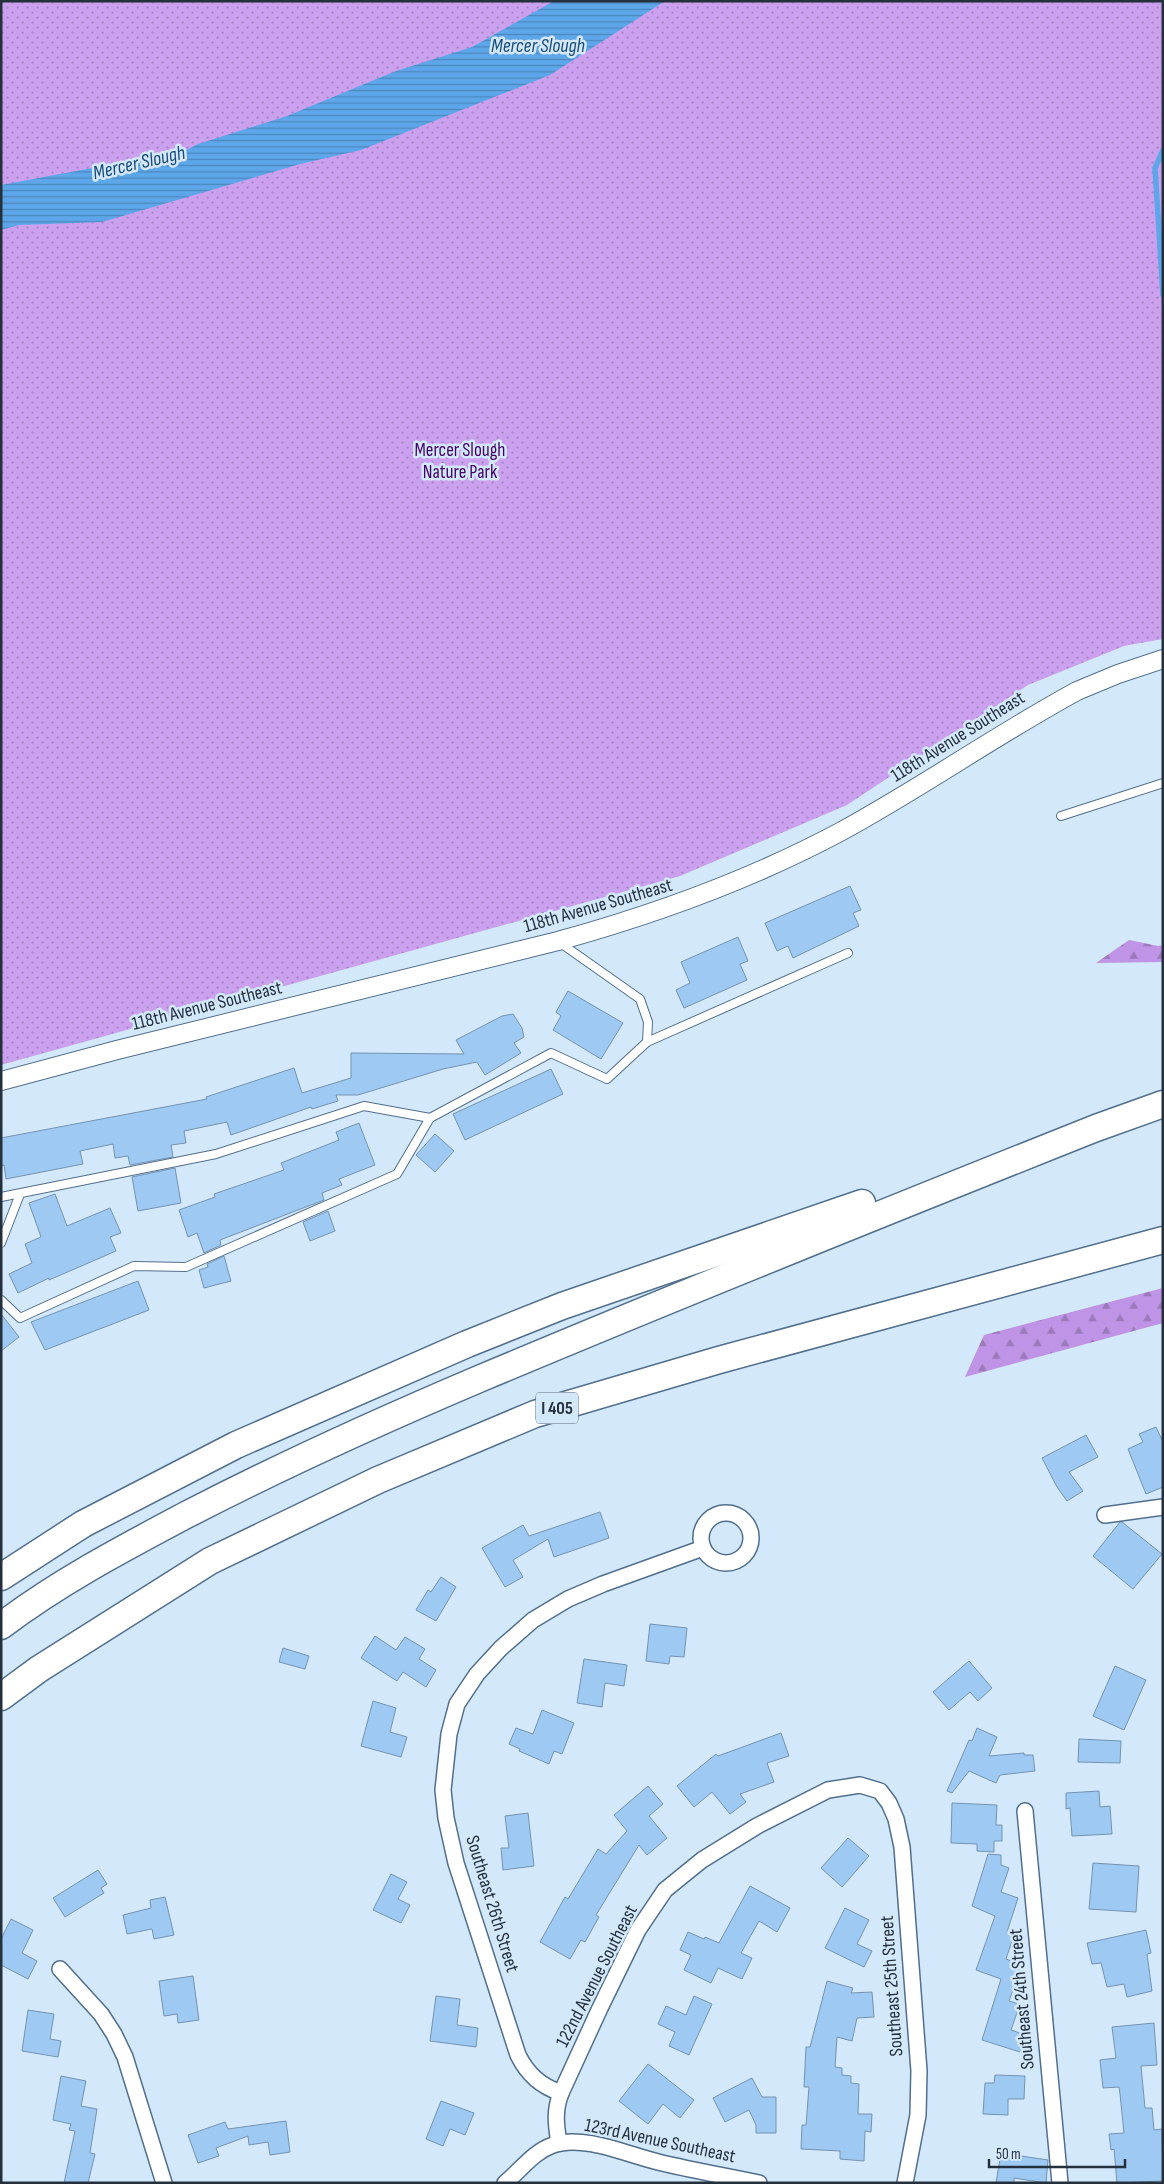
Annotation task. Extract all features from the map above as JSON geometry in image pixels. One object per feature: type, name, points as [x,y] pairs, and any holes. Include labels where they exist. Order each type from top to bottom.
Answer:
[{"type":"highway","points":[[1,1577],[83,1524],[236,1445],[467,1344],[572,1302],[1163,1104]]},
{"type":"highway","points":[[1,1626],[29,1605],[122,1548],[257,1479],[388,1418],[698,1287],[1096,1128]]},
{"type":"highway","name":"I 405","points":[[1,1697],[39,1669],[210,1561],[378,1480],[535,1414],[719,1360],[1163,1240]]},
{"type":"street","name":"118th Avenue Southeast","points":[[1,1081],[117,1050],[558,941],[670,908],[769,868],[892,802],[1022,722],[1077,691],[1118,674],[1163,659]]},
{"type":"street","points":[[1105,1515],[1163,1507]]},
{"type":"street","name":"Southeast 26th Street","points":[[561,2093],[544,2086],[531,2076],[518,2055],[456,1863],[446,1818],[443,1790],[449,1734],[456,1704],[477,1674],[501,1648],[533,1620],[568,1599],[603,1584],[703,1548]]},
{"type":"street","name":"122nd Avenue Southeast","points":[[559,2143],[555,2118],[561,2093],[638,1930],[665,1890],[702,1860],[758,1826],[828,1790],[860,1785],[880,1791]]},
{"type":"street","name":"Southeast 25th Street","points":[[880,1791],[889,1803],[896,1819],[902,1847],[919,2071],[918,2114],[905,2183]]},
{"type":"street","name":"Southeast 24th Street","points":[[1024,1811],[1060,2183]]},
{"type":"street","points":[[60,1969],[101,2014],[114,2034],[125,2057],[164,2183]]},
{"type":"street","name":"123rd Avenue Southeast","points":[[505,2183],[534,2155],[544,2149],[559,2143],[583,2142],[657,2162],[759,2183]]},
{"type":"lane","points":[[1061,816],[1163,782]]},
{"type":"lane","points":[[558,941],[640,999],[648,1022],[647,1042]]},
{"type":"lane","points":[[1,1300],[20,1318],[134,1266],[186,1267],[397,1174],[430,1118],[551,1053],[607,1080],[647,1042],[848,952]]},
{"type":"lane","points":[[1,1197],[216,1154],[364,1106],[430,1118]]},
{"type":"lane","points":[[1,1243],[20,1194]]},
{"type":"green space","name":"Mercer Slough Nature Park","points":[[1,1],[1163,1],[1163,639],[1124,646],[1028,685],[847,805],[680,876],[1,1065]]},
{"type":"green space","points":[[1129,940],[1158,946],[1163,945],[1163,962],[1096,963]]},
{"type":"green space","points":[[1163,1288],[1163,1323],[965,1377],[984,1335]]},
{"type":"water","name":"Mercer Slough","points":[[554,1],[665,1],[550,75],[361,150],[300,164],[102,222],[19,225],[1,230],[1,185],[119,163],[173,157],[198,144],[287,116],[396,71],[472,47]]},
{"type":"building","points":[[850,886],[861,910],[853,913],[859,926],[793,958],[788,946],[777,951],[765,923]]},
{"type":"building","points":[[738,937],[748,961],[740,964],[747,980],[684,1008],[676,990],[690,983],[681,962]]},
{"type":"building","points":[[568,991],[623,1023],[601,1059],[553,1030],[561,1016],[556,1012]]},
{"type":"building","points":[[513,1014],[522,1028],[524,1037],[514,1043],[521,1053],[485,1075],[477,1062],[443,1069],[358,1095],[336,1095],[338,1101],[312,1109],[311,1107],[231,1135],[227,1122],[184,1131],[186,1143],[171,1145],[173,1157],[130,1165],[128,1156],[115,1158],[113,1144],[80,1151],[83,1164],[6,1179],[4,1165],[1,1166],[1,1138],[207,1099],[206,1097],[294,1068],[302,1093],[351,1078],[351,1053],[464,1054],[456,1040],[502,1016]]},
{"type":"building","points":[[551,1069],[563,1094],[465,1140],[453,1114]]},
{"type":"building","points":[[359,1123],[375,1165],[339,1179],[342,1185],[322,1193],[324,1200],[220,1240],[221,1245],[204,1253],[197,1233],[188,1237],[179,1210],[215,1197],[214,1194],[284,1170],[281,1163],[339,1140],[336,1132]]},
{"type":"building","points":[[435,1134],[454,1151],[435,1172],[416,1155]]},
{"type":"building","points":[[175,1168],[181,1203],[138,1211],[132,1177]]},
{"type":"building","points":[[55,1194],[67,1226],[110,1208],[121,1233],[110,1237],[116,1251],[49,1280],[49,1278],[18,1293],[9,1274],[32,1263],[25,1244],[41,1237],[29,1203]]},
{"type":"building","points":[[328,1211],[335,1231],[310,1241],[303,1222]]},
{"type":"building","points":[[224,1256],[231,1281],[204,1288],[199,1270],[208,1267],[207,1264]]},
{"type":"building","points":[[138,1281],[149,1310],[45,1350],[31,1322]]},
{"type":"building","points":[[1,1314],[19,1337],[1,1351]]},
{"type":"building","points":[[1156,1427],[1163,1442],[1163,1487],[1146,1494],[1128,1449],[1143,1442],[1139,1434]]},
{"type":"building","points":[[1086,1435],[1098,1457],[1069,1472],[1083,1491],[1067,1501],[1057,1487],[1042,1458]]},
{"type":"building","points":[[600,1512],[609,1538],[554,1557],[548,1539],[513,1560],[523,1577],[505,1587],[482,1548],[523,1525],[529,1536]]},
{"type":"building","points":[[1120,1522],[1162,1554],[1133,1589],[1093,1556]]},
{"type":"building","points":[[441,1577],[456,1587],[436,1621],[416,1610],[428,1590],[431,1592]]},
{"type":"building","points":[[650,1624],[687,1628],[684,1657],[670,1656],[669,1664],[646,1661]]},
{"type":"building","points":[[375,1636],[396,1650],[405,1637],[425,1649],[419,1659],[436,1670],[426,1687],[403,1672],[397,1681],[361,1658]]},
{"type":"building","points":[[283,1648],[309,1656],[305,1669],[279,1662]]},
{"type":"building","points":[[584,1659],[627,1665],[624,1686],[605,1683],[602,1707],[577,1703]]},
{"type":"building","points":[[969,1661],[992,1688],[978,1701],[970,1692],[949,1710],[933,1692]]},
{"type":"building","points":[[1115,1666],[1146,1680],[1124,1730],[1093,1716]]},
{"type":"building","points":[[373,1701],[396,1708],[390,1732],[407,1737],[401,1757],[361,1746]]},
{"type":"building","points":[[542,1710],[574,1723],[562,1754],[554,1751],[549,1764],[519,1751],[520,1749],[509,1744],[516,1728],[533,1734]]},
{"type":"building","points":[[977,1728],[997,1737],[989,1756],[1024,1753],[1024,1755],[1033,1755],[1035,1771],[1000,1775],[996,1783],[969,1771],[952,1793],[947,1791],[969,1740],[972,1741]]},
{"type":"building","points":[[781,1733],[789,1756],[767,1763],[774,1782],[740,1794],[746,1802],[730,1814],[712,1792],[694,1807],[677,1786],[716,1754],[718,1756]]},
{"type":"building","points":[[1079,1739],[1121,1741],[1120,1763],[1078,1762]]},
{"type":"building","points":[[648,1786],[663,1804],[649,1816],[667,1838],[647,1855],[639,1845],[596,1915],[599,1917],[585,1942],[581,1940],[570,1959],[540,1942],[565,1897],[568,1899],[598,1849],[606,1854],[627,1831],[614,1815]]},
{"type":"building","points":[[1099,1791],[1100,1807],[1110,1806],[1112,1834],[1072,1836],[1070,1808],[1066,1809],[1066,1793]]},
{"type":"building","points":[[952,1803],[997,1805],[996,1825],[1002,1825],[1002,1841],[994,1841],[994,1852],[977,1851],[977,1844],[951,1843]]},
{"type":"building","points":[[528,1813],[534,1866],[503,1870],[501,1848],[509,1848],[505,1816]]},
{"type":"building","points":[[848,1838],[869,1856],[842,1887],[821,1868]]},
{"type":"building","points":[[988,1854],[1001,1855],[1001,1865],[1009,1868],[1001,1892],[1018,1898],[1007,1932],[1014,1935],[1006,1959],[1022,1965],[1009,2001],[1020,2004],[1011,2030],[1026,2035],[1020,2052],[982,2040],[1001,1979],[976,1970],[995,1916],[972,1906]]},
{"type":"building","points":[[1093,1863],[1139,1866],[1136,1912],[1089,1909]]},
{"type":"building","points":[[98,1870],[107,1884],[101,1888],[104,1893],[65,1917],[53,1898]]},
{"type":"building","points":[[391,1874],[407,1882],[398,1899],[410,1905],[401,1923],[373,1910]]},
{"type":"building","points":[[750,1886],[790,1908],[777,1932],[759,1921],[741,1953],[752,1958],[742,1979],[718,1968],[711,1983],[684,1970],[691,1955],[680,1950],[688,1932],[719,1943]]},
{"type":"building","points":[[165,1897],[174,1935],[154,1939],[152,1929],[127,1934],[123,1915],[151,1908],[150,1900]]},
{"type":"building","points":[[845,1908],[869,1920],[857,1944],[872,1951],[864,1967],[825,1948]]},
{"type":"building","points":[[11,1919],[33,1930],[22,1953],[37,1961],[28,1979],[1,1965],[1,1939]]},
{"type":"building","points":[[1146,1930],[1151,1953],[1147,1954],[1152,1991],[1127,1997],[1124,1984],[1107,1987],[1101,1963],[1092,1964],[1087,1943]]},
{"type":"building","points":[[193,1976],[199,2020],[178,2023],[177,2014],[164,2016],[159,1981]]},
{"type":"building","points":[[827,1981],[853,1988],[851,1993],[872,1992],[874,2017],[857,2018],[852,2041],[837,2037],[835,2067],[842,2068],[842,2075],[851,2076],[851,2083],[859,2084],[858,2114],[872,2114],[871,2132],[865,2131],[864,2161],[840,2159],[840,2151],[801,2149],[802,2125],[806,2125],[809,2087],[804,2087],[806,2047],[810,2047]]},
{"type":"building","points":[[436,1996],[460,1999],[457,2025],[478,2028],[476,2047],[430,2041]]},
{"type":"building","points":[[694,1996],[712,2004],[689,2055],[669,2046],[675,2032],[658,2024],[666,2006],[686,2015]]},
{"type":"building","points":[[28,2010],[54,2014],[50,2039],[61,2041],[58,2057],[22,2051]]},
{"type":"building","points":[[1154,2023],[1157,2065],[1141,2066],[1145,2108],[1152,2108],[1154,2130],[1162,2129],[1163,2181],[1117,2183],[1114,2149],[1111,2150],[1109,2134],[1124,2133],[1120,2094],[1119,2087],[1103,2088],[1100,2060],[1116,2058],[1112,2027]]},
{"type":"building","points":[[648,2064],[694,2100],[680,2118],[663,2104],[648,2124],[619,2101]]},
{"type":"building","points":[[995,2075],[1025,2076],[1024,2099],[1008,2099],[1008,2115],[983,2114],[985,2083],[994,2083]]},
{"type":"building","points":[[61,2076],[86,2081],[81,2106],[97,2109],[90,2153],[95,2154],[88,2183],[64,2183],[75,2131],[69,2130],[71,2124],[53,2120]]},
{"type":"building","points":[[752,2078],[762,2097],[776,2097],[776,2133],[756,2133],[756,2125],[749,2110],[725,2122],[713,2098]]},
{"type":"building","points":[[441,2101],[474,2113],[465,2135],[450,2129],[443,2146],[426,2139]]},
{"type":"building","points":[[286,2121],[290,2152],[270,2155],[268,2142],[249,2145],[248,2136],[216,2148],[219,2156],[198,2163],[188,2135],[225,2122],[228,2129]]},
{"type":"building","points":[[1001,2153],[1048,2160],[1046,2183],[1014,2178],[1014,2183],[996,2183]]},
{"type":"waterway","points":[[1163,150],[1155,168],[1163,295]]}]
